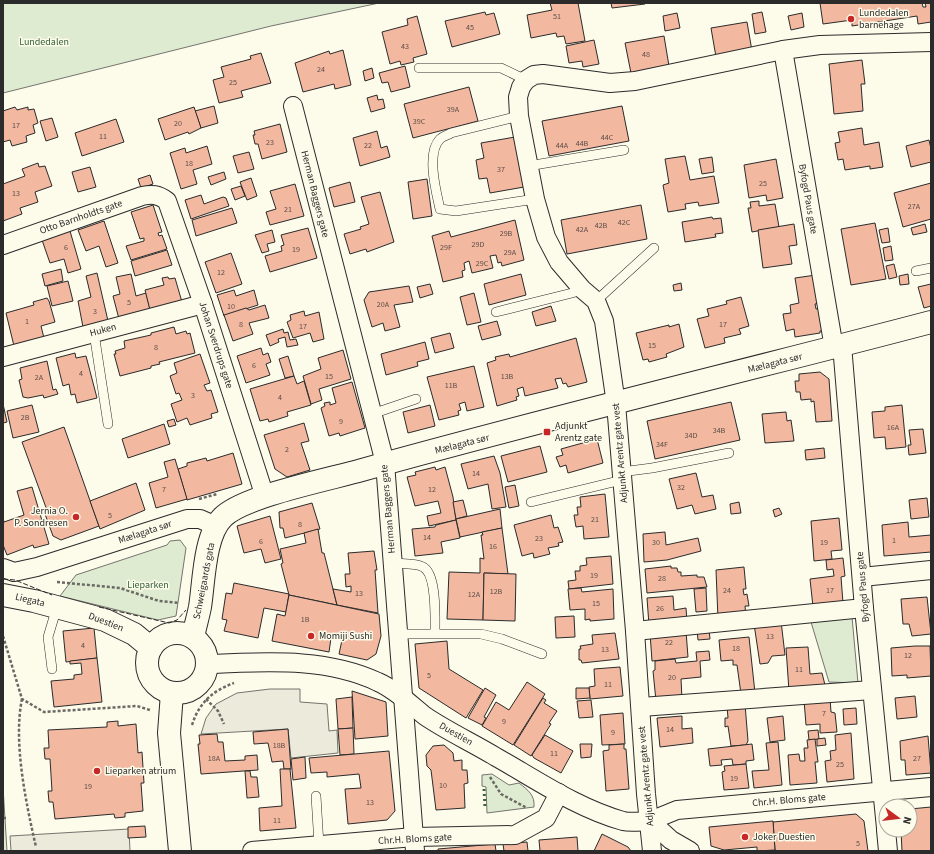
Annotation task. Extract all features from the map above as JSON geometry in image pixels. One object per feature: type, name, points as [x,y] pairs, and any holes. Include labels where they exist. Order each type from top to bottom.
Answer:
[{"type":"street","points":[[526,80],[534,75],[543,74],[610,83],[635,81],[783,50],[820,45],[931,42]]},
{"type":"street","name":"Byfogd Paus gate","points":[[783,50],[838,347],[883,798]]},
{"type":"street","name":"Adjunkt Arentz gate vest","points":[[526,80],[521,87],[518,97],[519,116],[535,199],[546,237],[559,262],[582,289],[596,301],[604,321],[616,404],[641,707],[646,794],[652,851]]},
{"type":"street","name":"Herman Baggers gate","points":[[293,106],[385,463],[397,634],[415,844]]},
{"type":"street","name":"Otto Barnholdts gate","points":[[3,245],[142,196],[153,194],[161,196]]},
{"type":"street","name":"Johan Sverdrups gate","points":[[161,196],[166,201],[170,209],[203,304],[265,497]]},
{"type":"street","name":"Huken","points":[[3,357],[203,304]]},
{"type":"street","name":"Mælagata sør","points":[[3,568],[14,572],[37,567],[188,519],[200,519],[216,526],[225,514],[236,508],[265,497],[385,463],[931,322]]},
{"type":"street","name":"Schweigaards gata","points":[[193,637],[209,547],[216,526]]},
{"type":"street","points":[[862,577],[931,570]]},
{"type":"street","name":"Liegata","points":[[3,595],[56,607]]},
{"type":"street","name":"Duestien","points":[[56,607],[117,624],[134,634],[151,648]]},
{"type":"street","points":[[635,631],[864,608]]},
{"type":"street","points":[[170,633],[186,633],[193,637],[203,646],[207,656],[208,664],[206,675],[195,688],[187,692],[172,693],[163,690],[155,684],[150,676],[147,666],[151,648],[159,639],[170,633]]},
{"type":"street","name":"Duestien","points":[[208,664],[284,662],[315,664],[346,670],[379,682],[402,697],[426,716],[559,793],[596,812],[625,822],[650,821]]},
{"type":"street","points":[[641,707],[872,690]]},
{"type":"street","points":[[172,693],[169,733],[180,851]]},
{"type":"street","name":"Chr.H. Bloms gate","points":[[650,821],[677,810],[931,787]]},
{"type":"street","name":"Chr.H. Bloms gate","points":[[252,851],[319,845],[415,844],[515,836],[546,818],[559,793]]},
{"type":"street","points":[[650,821],[670,840],[690,851]]},
{"type":"street","name":"Byfogd Paus gate","points":[[887,838],[888,851]]},
{"type":"lane","points":[[419,68],[501,68],[526,80]]},
{"type":"lane","points":[[519,116],[441,138],[437,144],[433,165],[440,208],[446,211],[456,211],[535,199]]},
{"type":"lane","points":[[528,166],[624,150]]},
{"type":"lane","points":[[596,301],[654,248]]},
{"type":"lane","points":[[916,271],[931,268]]},
{"type":"lane","points":[[496,312],[572,293],[582,289]]},
{"type":"lane","points":[[94,333],[108,424]]},
{"type":"lane","points":[[372,414],[416,399]]},
{"type":"lane","points":[[531,502],[652,468],[729,453]]},
{"type":"lane","points":[[392,563],[423,567],[430,572],[433,584],[436,633]]},
{"type":"lane","points":[[52,670],[48,637],[56,607]]},
{"type":"lane","points":[[397,634],[481,634],[502,639],[542,654]]},
{"type":"lane","points":[[316,796],[319,845]]},
{"type":"path","points":[[49,581],[120,588],[159,602],[182,604]]},
{"type":"path","points":[[3,636],[22,699],[18,717],[24,797],[36,846]]},
{"type":"path","points":[[191,730],[192,724],[203,701],[223,687],[238,682]]},
{"type":"path","points":[[22,699],[44,712],[138,706],[146,710],[152,710]]},
{"type":"path","points":[[206,699],[218,711],[224,724]]},
{"type":"path","points":[[487,775],[501,794],[533,811]]},
{"type":"green space","name":"Lundedalen","points":[[3,3],[379,3],[271,26],[3,93]]},
{"type":"green space","name":"Lieparken","points":[[180,540],[186,548],[176,616],[158,620],[60,596],[76,575],[167,545],[170,541]]},
{"type":"green space","points":[[852,617],[858,683],[829,682],[811,622]]},
{"type":"green space","points":[[492,774],[509,785],[519,783],[532,796],[534,807],[487,813],[486,787],[482,786],[482,775]]},
{"type":"green space","points":[[3,787],[7,851],[3,851]]},
{"type":"shaded area","points":[[270,689],[300,689],[300,702],[327,704],[329,731],[337,730],[338,753],[291,758],[288,729],[201,734],[206,718],[216,704],[237,693]]},
{"type":"shaded area","points":[[129,829],[130,851],[11,851],[10,836]]},
{"type":"building","points":[[550,3],[578,3],[585,41],[566,44],[564,36],[557,37],[556,33],[531,38],[527,15],[552,10]]},
{"type":"building","points":[[611,3],[645,3],[645,4],[612,8]]},
{"type":"building","points":[[820,3],[922,3],[923,7],[926,7],[925,3],[931,3],[931,22],[918,24],[917,16],[852,26],[852,20],[823,24]]},
{"type":"building","points":[[485,12],[486,15],[494,13],[500,34],[452,47],[445,21]]},
{"type":"building","points":[[762,12],[766,32],[755,34],[752,14]]},
{"type":"building","points":[[677,13],[680,28],[665,31],[663,16]]},
{"type":"building","points":[[802,13],[804,27],[791,30],[788,16]]},
{"type":"building","points":[[417,16],[427,54],[413,58],[414,62],[401,65],[400,61],[390,64],[382,32],[408,25],[407,19]]},
{"type":"building","points":[[747,22],[752,51],[716,57],[711,28]]},
{"type":"building","points":[[664,36],[669,66],[631,73],[625,43]]},
{"type":"building","points":[[594,40],[599,64],[583,67],[582,61],[569,63],[566,46]]},
{"type":"building","points":[[343,50],[351,85],[335,89],[334,84],[303,92],[295,63],[329,51],[330,54]]},
{"type":"building","points":[[261,53],[271,83],[241,91],[243,97],[219,103],[213,80],[224,77],[221,67],[251,59],[250,56]]},
{"type":"building","points":[[862,60],[865,84],[861,84],[863,111],[834,114],[829,64]]},
{"type":"building","points":[[405,66],[410,87],[391,92],[388,82],[382,83],[379,73]]},
{"type":"building","points":[[372,68],[374,78],[365,81],[363,71]]},
{"type":"building","points":[[469,87],[478,121],[413,138],[404,104]]},
{"type":"building","points":[[377,95],[378,100],[383,99],[385,108],[371,112],[367,98]]},
{"type":"building","points":[[214,106],[218,123],[201,128],[195,111]]},
{"type":"building","points":[[622,106],[629,141],[549,156],[542,121]]},
{"type":"building","points":[[15,107],[17,110],[28,107],[28,110],[34,109],[38,123],[33,125],[35,133],[26,136],[27,142],[12,146],[10,140],[3,142],[3,111]]},
{"type":"building","points":[[194,107],[201,128],[189,134],[188,132],[165,140],[158,119]]},
{"type":"building","points":[[52,118],[58,137],[46,141],[40,121]]},
{"type":"building","points":[[116,119],[124,142],[82,156],[75,133]]},
{"type":"building","points":[[280,124],[287,152],[262,159],[258,144],[255,144],[253,135],[255,135],[254,131]]},
{"type":"building","points":[[862,128],[864,145],[879,142],[883,167],[870,169],[870,166],[845,170],[843,159],[838,160],[835,143],[840,142],[838,132]]},
{"type":"building","points":[[377,131],[381,148],[387,146],[390,157],[360,166],[353,138]]},
{"type":"building","points":[[515,137],[524,187],[490,193],[487,178],[479,179],[476,160],[484,158],[481,143]]},
{"type":"building","points":[[929,140],[931,162],[911,167],[906,146]]},
{"type":"building","points":[[207,146],[212,164],[193,170],[197,184],[181,189],[170,153],[185,148],[186,153]]},
{"type":"building","points":[[249,152],[254,169],[238,173],[233,156]]},
{"type":"building","points":[[685,156],[690,180],[714,176],[719,203],[699,206],[698,202],[685,204],[686,209],[668,212],[663,185],[669,183],[665,159]]},
{"type":"building","points":[[712,157],[714,172],[702,174],[699,159]]},
{"type":"building","points":[[776,159],[783,198],[767,201],[766,195],[749,198],[744,165]]},
{"type":"building","points":[[38,163],[39,167],[45,166],[52,186],[35,192],[38,202],[20,208],[22,214],[3,221],[3,184],[25,176],[22,169]]},
{"type":"building","points":[[90,167],[96,187],[78,192],[72,172]]},
{"type":"building","points":[[224,172],[226,179],[211,185],[208,177]]},
{"type":"building","points":[[150,175],[153,184],[141,188],[138,179]]},
{"type":"building","points":[[251,178],[257,196],[247,200],[240,182]]},
{"type":"building","points":[[427,179],[432,216],[413,219],[408,182]]},
{"type":"building","points":[[350,182],[355,202],[334,207],[329,188]]},
{"type":"building","points":[[931,183],[931,219],[903,227],[894,193]]},
{"type":"building","points":[[295,184],[304,216],[270,225],[266,212],[276,209],[270,191]]},
{"type":"building","points":[[241,186],[245,196],[235,200],[231,189]]},
{"type":"building","points":[[380,192],[394,242],[367,252],[366,249],[350,254],[344,234],[361,229],[360,227],[369,224],[361,197]]},
{"type":"building","points":[[201,195],[204,204],[223,197],[226,198],[229,206],[191,219],[185,200]]},
{"type":"building","points":[[759,201],[759,206],[775,204],[779,227],[752,232],[748,208],[751,208],[750,202]]},
{"type":"building","points":[[153,205],[162,232],[158,233],[159,236],[162,235],[167,249],[131,260],[126,246],[144,241],[144,238],[140,239],[131,212]]},
{"type":"building","points":[[641,205],[647,239],[567,254],[561,220]]},
{"type":"building","points":[[232,208],[237,223],[196,236],[192,220]]},
{"type":"building","points":[[712,217],[713,219],[721,218],[723,233],[715,234],[716,237],[685,242],[682,222]]},
{"type":"building","points":[[515,220],[524,260],[502,266],[501,262],[498,263],[496,255],[490,256],[493,268],[472,273],[469,261],[464,263],[465,270],[462,271],[463,277],[443,282],[432,236],[449,231],[451,237]]},
{"type":"building","points":[[104,221],[118,263],[106,267],[99,246],[86,251],[78,230]]},
{"type":"building","points":[[875,223],[886,279],[851,285],[841,229]]},
{"type":"building","points":[[794,224],[797,245],[789,246],[792,264],[763,268],[758,230]]},
{"type":"building","points":[[925,224],[927,232],[913,235],[911,228]]},
{"type":"building","points":[[308,228],[317,258],[270,272],[265,256],[282,251],[281,246],[284,245],[281,235]]},
{"type":"building","points":[[888,228],[890,242],[882,243],[879,230]]},
{"type":"building","points":[[272,230],[275,242],[267,244],[269,251],[262,253],[255,235]]},
{"type":"building","points":[[70,231],[81,269],[68,273],[64,259],[50,263],[42,240]]},
{"type":"building","points":[[891,246],[893,260],[885,261],[883,248]]},
{"type":"building","points":[[167,250],[172,265],[135,276],[131,261]]},
{"type":"building","points":[[231,253],[242,284],[216,293],[205,262]]},
{"type":"building","points":[[894,264],[897,277],[889,279],[886,266]]},
{"type":"building","points":[[61,269],[63,281],[45,286],[42,274]]},
{"type":"building","points":[[97,273],[108,321],[83,327],[78,301],[91,297],[86,276]]},
{"type":"building","points":[[131,274],[136,296],[146,293],[150,309],[119,319],[113,296],[120,294],[116,277]]},
{"type":"building","points":[[521,274],[526,295],[489,305],[484,284]]},
{"type":"building","points":[[908,274],[909,284],[900,285],[899,276]]},
{"type":"building","points":[[816,275],[821,303],[815,304],[816,309],[822,308],[825,330],[820,331],[820,333],[795,337],[794,329],[786,331],[783,314],[791,313],[790,305],[799,303],[795,278]]},
{"type":"building","points":[[168,277],[169,279],[175,278],[182,302],[150,310],[145,290],[164,285],[162,278]]},
{"type":"building","points":[[68,281],[73,301],[52,306],[47,286]]},
{"type":"building","points":[[681,283],[682,290],[674,291],[673,285]]},
{"type":"building","points":[[430,284],[433,294],[420,298],[417,287]]},
{"type":"building","points":[[931,284],[931,306],[924,308],[918,287]]},
{"type":"building","points":[[409,286],[413,302],[394,305],[400,327],[385,331],[383,323],[372,327],[364,300],[369,292]]},
{"type":"building","points":[[234,290],[236,296],[254,290],[258,305],[224,316],[217,295]]},
{"type":"building","points":[[474,293],[481,322],[467,325],[460,297]]},
{"type":"building","points":[[741,297],[749,326],[739,329],[741,334],[724,338],[725,343],[705,348],[697,319],[709,316],[707,309],[727,304],[726,301]]},
{"type":"building","points":[[47,298],[55,322],[41,326],[44,338],[14,346],[6,313],[34,305],[33,302]]},
{"type":"building","points":[[265,305],[269,318],[249,323],[253,334],[233,341],[224,315],[246,308],[249,310]]},
{"type":"building","points":[[551,306],[556,321],[536,326],[532,312]]},
{"type":"building","points":[[304,311],[305,316],[319,312],[324,339],[313,342],[310,333],[293,338],[287,322],[291,320],[290,315]]},
{"type":"building","points":[[497,321],[501,335],[482,340],[478,326]]},
{"type":"building","points":[[679,324],[684,347],[666,354],[667,357],[649,362],[648,359],[643,360],[636,333]]},
{"type":"building","points":[[174,327],[176,334],[186,331],[187,334],[190,333],[195,353],[159,362],[160,364],[151,366],[151,368],[120,376],[114,354],[116,354],[115,351],[125,348],[124,341],[151,335],[151,333]]},
{"type":"building","points":[[283,329],[284,333],[288,332],[290,340],[296,339],[298,345],[287,347],[285,337],[278,339],[279,342],[270,346],[266,335]]},
{"type":"building","points":[[450,333],[454,348],[435,353],[431,338]]},
{"type":"building","points":[[576,338],[587,382],[568,387],[566,383],[563,384],[561,378],[555,379],[558,388],[525,396],[523,387],[517,389],[519,396],[516,397],[517,400],[497,406],[487,363],[496,360],[495,357],[509,354],[510,357]]},
{"type":"building","points":[[425,342],[429,359],[417,362],[418,366],[386,375],[381,354]]},
{"type":"building","points":[[261,348],[263,355],[268,353],[271,362],[266,364],[270,375],[246,383],[237,356]]},
{"type":"building","points":[[343,350],[351,379],[319,389],[322,400],[311,404],[303,376],[321,369],[318,358]]},
{"type":"building","points":[[75,353],[76,358],[86,356],[97,398],[77,403],[75,394],[71,395],[69,384],[63,386],[56,358]]},
{"type":"building","points":[[200,354],[210,383],[204,385],[207,391],[211,390],[218,412],[211,414],[212,418],[190,425],[187,418],[177,422],[171,404],[182,400],[179,393],[176,394],[170,376],[177,373],[174,363]]},
{"type":"building","points":[[288,356],[294,376],[285,378],[279,359]]},
{"type":"building","points":[[47,361],[53,390],[56,389],[58,394],[44,398],[43,395],[28,398],[23,397],[19,380],[22,379],[20,368]]},
{"type":"building","points":[[474,366],[484,407],[467,411],[465,402],[459,404],[461,410],[458,411],[459,415],[439,420],[427,377]]},
{"type":"building","points":[[820,372],[829,379],[832,421],[816,422],[814,401],[811,402],[811,399],[801,400],[800,392],[796,392],[795,381],[799,381],[799,374]]},
{"type":"building","points":[[294,376],[297,384],[304,381],[311,405],[287,412],[288,416],[269,422],[268,419],[260,421],[250,389]]},
{"type":"building","points":[[352,382],[365,428],[340,436],[339,433],[329,436],[321,408],[325,406],[324,403],[330,402],[330,405],[336,403],[332,388]]},
{"type":"building","points":[[731,402],[740,440],[655,459],[647,421]]},
{"type":"building","points":[[3,404],[7,422],[3,423]]},
{"type":"building","points":[[32,405],[39,432],[13,438],[7,411]]},
{"type":"building","points":[[430,405],[435,426],[408,433],[403,412]]},
{"type":"building","points":[[902,405],[906,447],[886,449],[885,437],[874,438],[872,412],[885,411],[885,407]]},
{"type":"building","points":[[786,412],[787,421],[791,420],[794,441],[765,443],[762,414]]},
{"type":"building","points":[[174,419],[176,425],[169,427],[167,421]]},
{"type":"building","points":[[304,423],[309,441],[301,443],[310,470],[287,477],[275,469],[264,435]]},
{"type":"building","points":[[164,424],[170,444],[128,458],[122,439]]},
{"type":"building","points":[[64,427],[99,526],[61,540],[53,536],[45,514],[48,513],[22,442]]},
{"type":"building","points":[[923,429],[926,453],[909,455],[908,445],[911,445],[909,430]]},
{"type":"building","points":[[597,439],[603,463],[568,473],[566,465],[560,467],[556,457],[563,455],[561,449]]},
{"type":"building","points":[[540,446],[547,472],[508,482],[501,456]]},
{"type":"building","points":[[824,448],[825,458],[806,460],[805,450]]},
{"type":"building","points":[[233,453],[242,484],[187,500],[178,469],[187,466],[187,463],[206,458],[207,461]]},
{"type":"building","points":[[494,456],[500,473],[506,507],[492,509],[488,484],[468,489],[461,464]]},
{"type":"building","points":[[175,459],[187,499],[156,508],[149,483],[168,477],[164,462]]},
{"type":"building","points":[[435,467],[436,470],[445,467],[453,497],[456,520],[429,526],[427,516],[441,513],[438,501],[415,506],[407,477],[416,475],[415,472]]},
{"type":"building","points":[[696,473],[702,497],[713,495],[716,509],[695,514],[692,505],[677,509],[669,479]]},
{"type":"building","points":[[136,483],[145,510],[100,529],[90,501]]},
{"type":"building","points":[[515,485],[519,506],[509,508],[505,487]]},
{"type":"building","points":[[32,487],[49,544],[34,548],[33,545],[7,555],[3,545],[3,518],[4,522],[24,515],[17,491]]},
{"type":"building","points":[[605,494],[609,537],[584,539],[583,526],[576,527],[574,515],[578,515],[577,507],[581,507],[580,497]]},
{"type":"building","points":[[927,498],[929,517],[911,519],[909,500]]},
{"type":"building","points":[[463,500],[467,516],[456,519],[453,502]]},
{"type":"building","points":[[739,502],[741,513],[731,514],[730,504]]},
{"type":"building","points":[[312,503],[320,529],[285,538],[283,528],[280,528],[279,512]]},
{"type":"building","points":[[779,508],[782,514],[775,517],[773,510]]},
{"type":"building","points":[[500,509],[502,528],[460,537],[456,519]]},
{"type":"building","points":[[551,515],[554,528],[558,527],[563,542],[558,543],[559,546],[548,548],[550,554],[534,558],[533,553],[522,556],[514,525]]},
{"type":"building","points":[[270,516],[281,559],[265,563],[261,549],[244,553],[237,526]]},
{"type":"building","points":[[839,518],[842,550],[831,551],[832,559],[814,561],[811,521]]},
{"type":"building","points":[[456,520],[460,538],[441,542],[443,553],[415,556],[412,529],[435,527],[436,525]]},
{"type":"building","points":[[908,522],[909,537],[931,535],[931,552],[884,556],[882,525]]},
{"type":"building","points":[[502,528],[508,574],[484,573],[483,620],[447,619],[449,572],[480,573],[480,558],[484,559],[481,535],[483,535],[482,532]]},
{"type":"building","points":[[318,529],[322,553],[324,553],[337,605],[289,595],[281,564],[283,563],[280,549],[306,543],[304,533]]},
{"type":"building","points":[[665,532],[666,545],[698,538],[701,551],[667,560],[644,562],[643,534]]},
{"type":"building","points":[[374,551],[377,570],[375,570],[378,613],[337,605],[333,589],[351,592],[351,586],[346,587],[345,574],[350,574],[348,553]]},
{"type":"building","points":[[611,556],[613,584],[569,589],[568,581],[576,580],[575,571],[580,571],[580,566],[587,565],[586,558]]},
{"type":"building","points":[[843,558],[845,576],[841,577],[843,603],[813,607],[810,579],[834,576],[833,569],[827,570],[826,560]]},
{"type":"building","points":[[671,566],[671,568],[677,568],[678,572],[681,572],[681,576],[697,575],[697,577],[704,577],[707,587],[647,593],[645,569]]},
{"type":"building","points":[[744,567],[746,589],[743,589],[744,595],[747,594],[749,606],[745,606],[746,617],[718,619],[716,570]]},
{"type":"building","points":[[484,573],[516,574],[515,621],[483,620]]},
{"type":"building","points":[[234,583],[289,594],[286,612],[264,608],[258,638],[224,631],[227,620],[222,619],[226,593],[232,594]]},
{"type":"building","points":[[581,588],[582,592],[613,589],[614,619],[585,620],[585,609],[570,610],[568,589]]},
{"type":"building","points":[[706,588],[707,611],[696,612],[694,589]]},
{"type":"building","points":[[289,595],[379,614],[381,636],[376,654],[367,660],[339,654],[342,640],[331,638],[329,652],[272,641],[277,614],[285,616]]},
{"type":"building","points":[[673,596],[674,610],[686,608],[687,622],[649,625],[647,598]]},
{"type":"building","points":[[927,597],[931,634],[912,636],[909,624],[903,624],[901,599]]},
{"type":"building","points":[[574,616],[575,637],[556,638],[555,617]]},
{"type":"building","points":[[781,621],[785,655],[772,656],[768,663],[760,664],[754,624]]},
{"type":"building","points":[[94,628],[97,658],[66,662],[63,631]]},
{"type":"building","points":[[709,629],[710,639],[698,640],[697,630]]},
{"type":"building","points":[[686,631],[688,657],[652,661],[650,633]]},
{"type":"building","points":[[615,633],[619,659],[582,663],[581,660],[579,660],[579,649],[581,649],[580,646],[593,644],[592,635]]},
{"type":"building","points":[[749,637],[755,693],[741,694],[737,665],[733,665],[733,660],[721,661],[719,640]]},
{"type":"building","points":[[447,641],[449,669],[483,690],[466,718],[419,688],[415,644]]},
{"type":"building","points":[[930,646],[931,676],[907,678],[907,675],[892,676],[891,648]]},
{"type":"building","points":[[808,647],[810,674],[822,673],[826,689],[789,691],[786,648]]},
{"type":"building","points":[[709,651],[710,660],[700,661],[701,677],[681,679],[682,699],[656,701],[653,671],[655,670],[655,661],[675,659],[676,663],[697,661],[696,652]]},
{"type":"building","points":[[97,658],[102,702],[54,707],[51,681],[74,679],[74,675],[82,674],[81,663],[70,664],[70,661]]},
{"type":"building","points":[[620,667],[623,696],[590,699],[589,687],[595,686],[594,669]]},
{"type":"building","points":[[527,682],[545,694],[513,745],[482,726],[496,702],[509,710]]},
{"type":"building","points":[[485,688],[496,695],[484,717],[486,718],[482,725],[468,718]]},
{"type":"building","points":[[576,688],[589,688],[590,698],[576,699]]},
{"type":"building","points":[[352,691],[386,702],[388,736],[355,739]]},
{"type":"building","points":[[915,696],[917,717],[897,719],[895,698]]},
{"type":"building","points":[[352,697],[353,728],[338,729],[336,699]]},
{"type":"building","points":[[543,698],[546,700],[544,703],[557,711],[549,723],[551,724],[531,756],[514,745]]},
{"type":"building","points":[[830,698],[831,712],[835,713],[837,732],[820,733],[820,724],[806,725],[804,700]]},
{"type":"building","points":[[591,700],[593,717],[579,718],[577,701]]},
{"type":"building","points":[[745,704],[748,741],[746,745],[731,746],[728,726],[725,727],[725,718],[728,718],[727,706]]},
{"type":"building","points":[[856,708],[857,724],[844,725],[843,709]]},
{"type":"building","points":[[623,713],[625,744],[602,745],[600,715]]},
{"type":"building","points":[[682,716],[682,729],[692,728],[693,743],[660,747],[657,718]]},
{"type":"building","points":[[783,716],[785,740],[770,742],[767,718]]},
{"type":"building","name":"Lieparken atrium","points":[[118,721],[118,726],[136,724],[138,753],[142,752],[144,783],[141,783],[143,811],[125,813],[125,817],[115,818],[114,814],[55,819],[53,802],[49,802],[48,791],[52,791],[50,759],[45,759],[44,748],[49,748],[48,730],[107,727],[107,722]]},
{"type":"building","points":[[353,728],[354,754],[340,755],[338,729]]},
{"type":"building","points":[[288,729],[291,769],[284,769],[283,761],[272,762],[268,743],[254,744],[253,732]]},
{"type":"building","points":[[818,730],[819,739],[809,740],[808,731]]},
{"type":"building","points":[[851,733],[854,779],[827,782],[825,761],[831,760],[830,751],[836,750],[835,735]]},
{"type":"building","points":[[217,734],[218,742],[223,742],[225,761],[245,760],[245,756],[257,755],[258,770],[201,774],[198,744],[200,744],[199,735]]},
{"type":"building","points":[[545,735],[573,751],[561,773],[534,758],[532,755]]},
{"type":"building","points":[[928,736],[931,773],[906,775],[905,760],[901,760],[900,741]]},
{"type":"building","points":[[825,738],[826,745],[817,746],[817,739]]},
{"type":"building","points":[[815,739],[818,762],[815,762],[817,783],[790,785],[788,755],[799,754],[800,761],[805,761],[804,748],[808,748],[807,740]]},
{"type":"building","points":[[778,742],[782,785],[754,788],[752,771],[769,770],[766,743]]},
{"type":"building","points":[[580,744],[592,744],[591,757],[581,758]]},
{"type":"building","points":[[624,744],[624,749],[626,749],[629,789],[606,791],[603,751],[609,750],[609,745]]},
{"type":"building","points":[[752,744],[754,760],[746,761],[746,764],[733,765],[732,759],[721,760],[722,765],[710,766],[708,749]]},
{"type":"building","points":[[444,745],[453,753],[454,761],[462,760],[462,770],[467,770],[468,783],[464,784],[465,808],[436,810],[431,770],[427,766],[426,755],[433,746]]},
{"type":"building","points":[[389,751],[395,811],[387,820],[348,824],[345,789],[361,788],[359,774],[327,777],[327,772],[311,773],[309,758]]},
{"type":"building","points":[[305,757],[306,778],[293,780],[291,759]]},
{"type":"building","points":[[746,764],[749,788],[724,790],[722,772],[725,771],[724,766]]},
{"type":"building","points":[[280,769],[290,769],[296,828],[260,831],[259,808],[282,806]]},
{"type":"building","points":[[245,771],[250,771],[251,777],[257,777],[259,797],[247,798]]},
{"type":"building","points":[[931,807],[931,851],[902,851],[901,838],[918,838],[918,808]]},
{"type":"building","points":[[856,814],[864,821],[868,851],[760,851],[775,850],[773,822]]},
{"type":"building","points":[[773,821],[775,850],[757,851],[757,847],[724,850],[711,846],[709,827]]},
{"type":"building","points":[[145,826],[146,837],[128,838],[128,827]]},
{"type":"building","points":[[602,834],[628,847],[631,851],[594,851]]},
{"type":"building","points":[[577,837],[578,851],[540,851],[539,840]]},
{"type":"building","points":[[527,842],[528,851],[504,851],[503,844]]},
{"type":"building","points":[[495,844],[496,851],[438,851],[438,849]]},
{"type":"hedge","points":[[484,789],[485,807]]},
{"type":"fence","points":[[3,579],[15,580],[52,595]]},
{"type":"fence","points":[[99,607],[169,623],[177,620],[186,610]]},
{"type":"place","name":"Lundedalen barnehage","points":[[851,19]]},
{"type":"place","name":"Adjunkt Arentz gate","points":[[547,432]]},
{"type":"place","name":"Jernia O. P. Sondresen","points":[[76,517]]},
{"type":"place","name":"Momiji Sushi","points":[[311,636]]},
{"type":"place","name":"Lieparken atrium","points":[[97,771]]},
{"type":"place","name":"Joker Duestien","points":[[745,837]]}]
